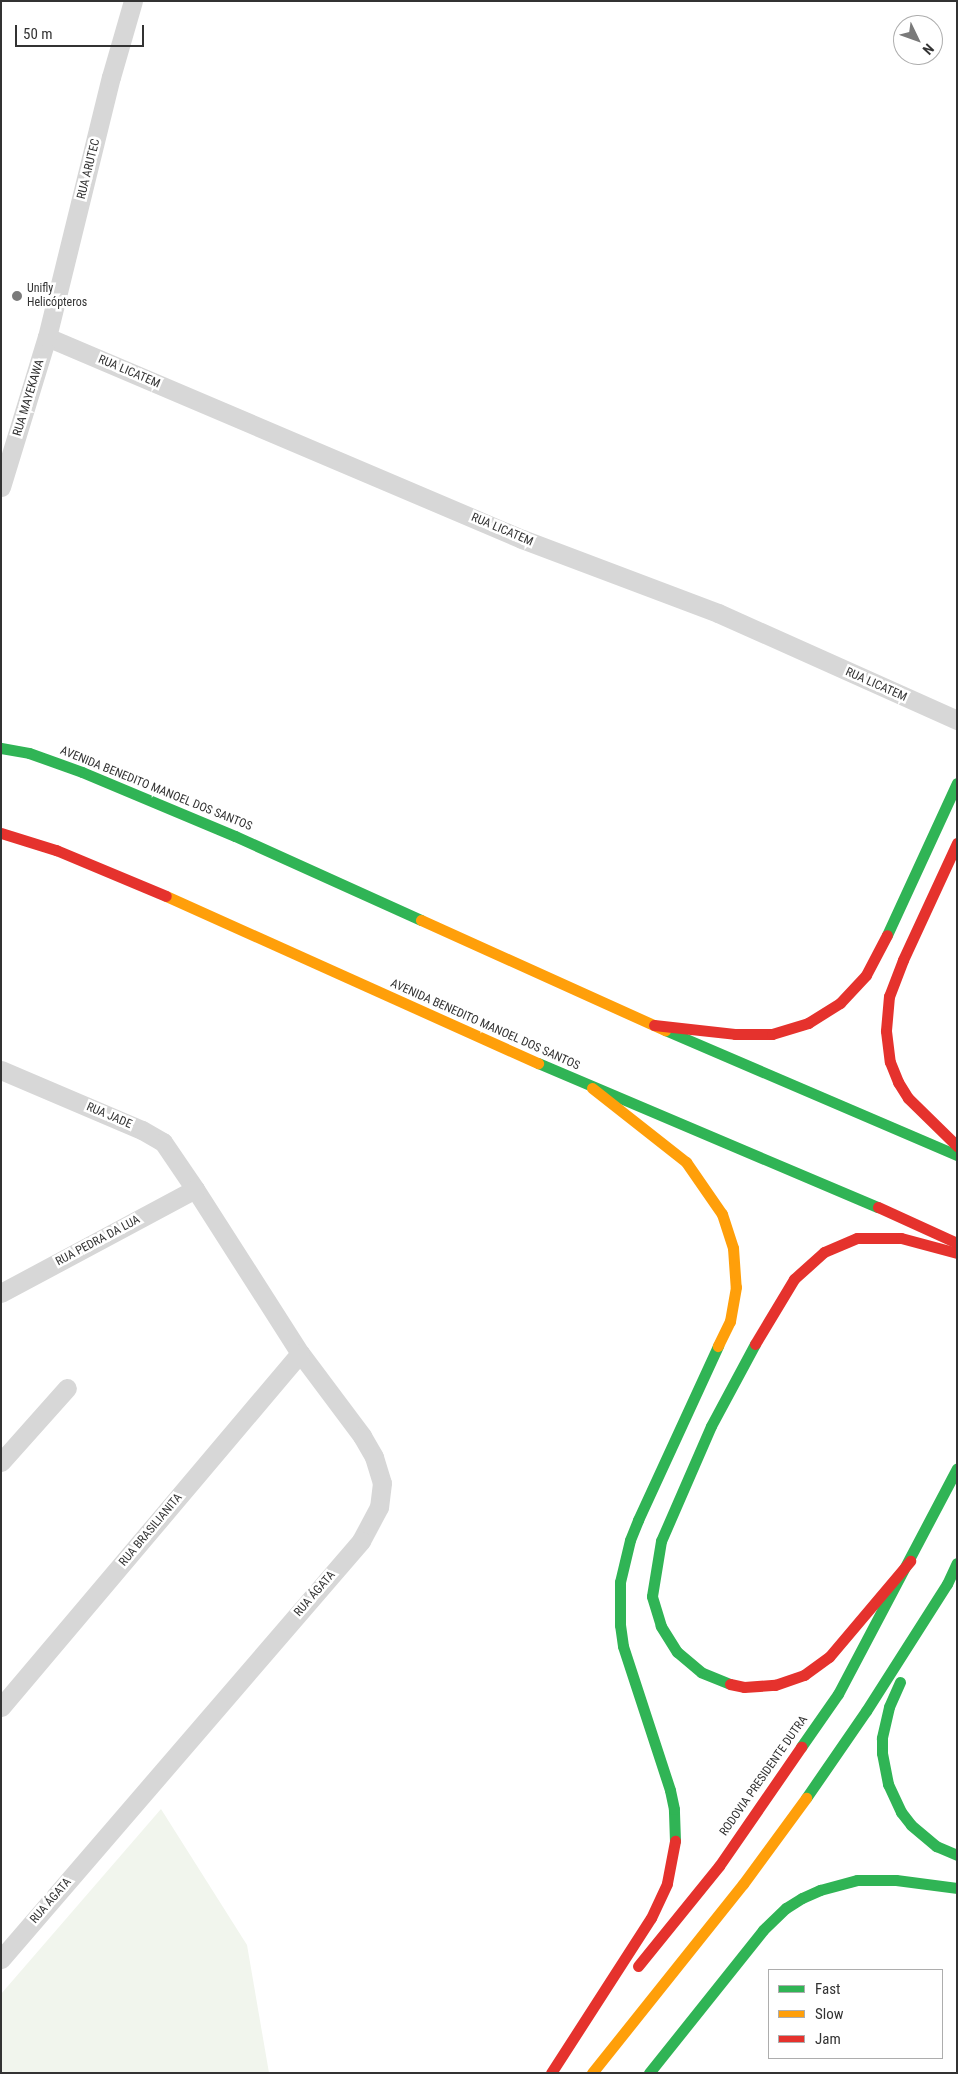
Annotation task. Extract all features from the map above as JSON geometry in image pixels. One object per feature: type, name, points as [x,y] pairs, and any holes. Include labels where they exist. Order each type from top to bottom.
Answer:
[{"type":"main road","name":"AVENIDA BENEDITO MANOEL DOS SANTOS","points":[[1,748],[29,753],[82,772],[234,836],[654,1025],[957,1155]]},
{"type":"main road","points":[[654,1025],[735,1034],[772,1034],[808,1023],[840,1003],[860,982],[876,959],[957,783]]},
{"type":"main road","name":"AVENIDA BENEDITO MANOEL DOS SANTOS","points":[[1,833],[56,850],[110,871],[592,1088],[879,1208],[957,1244]]},
{"type":"main road","points":[[957,843],[900,969],[890,996],[886,1031],[890,1062],[898,1082],[908,1098],[957,1146]]},
{"type":"main road","points":[[552,2073],[651,1918],[667,1884],[672,1865],[675,1837],[674,1809],[670,1790],[623,1646],[620,1625],[620,1582],[630,1540],[638,1520],[730,1321],[736,1287],[733,1248],[722,1214],[701,1181],[686,1162],[592,1088]]},
{"type":"main road","points":[[910,1561],[829,1657],[804,1675],[775,1685],[744,1687],[722,1681],[701,1672],[677,1652],[668,1640],[655,1612],[652,1596],[662,1541],[711,1426],[769,1318],[794,1278],[824,1252],[857,1238],[901,1238],[957,1253]]},
{"type":"main road","name":"RODOVIA PRESIDENTE DUTRA","points":[[632,1973],[719,1866],[838,1694],[910,1561],[957,1468]]},
{"type":"main road","points":[[957,1563],[889,1707],[882,1738],[882,1753],[888,1784],[901,1812],[922,1836],[957,1856]]},
{"type":"main road","points":[[592,2073],[743,1884],[806,1798],[866,1712],[947,1584]]},
{"type":"main road","points":[[649,2073],[762,1930],[786,1908],[802,1898],[820,1890],[858,1880],[896,1880],[957,1888]]},
{"type":"main road","points":[[552,2073],[620,1989]]},
{"type":"street","name":"RUA ARUTEC","points":[[47,337],[111,77],[133,1]]},
{"type":"street","name":"RUA MAYEKAWA","points":[[1,488],[47,337]]},
{"type":"street","name":"RUA LICATEM","points":[[47,337],[522,539],[718,613],[957,720]]},
{"type":"street","name":"RUA JADE","points":[[1,1070],[142,1130],[163,1142],[195,1189]]},
{"type":"street","name":"RUA PEDRA DA LUA","points":[[1,1293],[195,1189]]},
{"type":"street","name":"RUA ÁGATA","points":[[1,1959],[361,1541],[379,1507],[382,1483],[374,1458],[362,1436],[300,1353],[195,1189]]},
{"type":"street","name":"RUA BRASILIANITA","points":[[1,1707],[300,1353]]},
{"type":"street","points":[[1,1462],[67,1388]]},
{"type":"shaded area","points":[[161,1809],[247,1945],[269,2073],[1,2073],[1,1994]]},
{"type":"traffic: fast","points":[[1,748],[29,753],[82,772],[235,836],[421,920]]},
{"type":"traffic: fast","points":[[887,935],[957,783]]},
{"type":"traffic: fast","points":[[665,1030],[957,1155]]},
{"type":"traffic: fast","points":[[538,1063],[878,1207]]},
{"type":"traffic: fast","points":[[730,1684],[701,1672],[677,1652],[661,1626],[652,1596],[661,1541],[711,1426],[755,1344]]},
{"type":"traffic: fast","points":[[675,1841],[674,1809],[670,1790],[623,1646],[620,1625],[620,1582],[630,1540],[638,1520],[718,1346]]},
{"type":"traffic: fast","points":[[801,1747],[838,1694],[957,1468]]},
{"type":"traffic: fast","points":[[806,1798],[866,1711],[947,1584],[957,1563]]},
{"type":"traffic: fast","points":[[900,1682],[889,1707],[882,1738],[882,1753],[888,1784],[901,1812],[911,1825],[936,1846],[957,1855]]},
{"type":"traffic: fast","points":[[649,2073],[763,1930],[786,1908],[802,1898],[820,1890],[857,1880],[896,1880],[957,1888]]},
{"type":"traffic: slow","points":[[166,896],[538,1063]]},
{"type":"traffic: slow","points":[[421,920],[665,1030]]},
{"type":"traffic: slow","points":[[592,1088],[686,1162],[722,1214],[733,1248],[736,1287],[730,1321],[718,1346]]},
{"type":"traffic: slow","points":[[592,2073],[743,1884],[806,1798]]},
{"type":"traffic: jam","points":[[1,833],[56,850],[166,896]]},
{"type":"traffic: jam","points":[[957,843],[903,960],[889,996],[886,1031],[890,1062],[898,1082],[908,1098],[957,1146]]},
{"type":"traffic: jam","points":[[654,1025],[735,1034],[772,1034],[808,1023],[840,1003],[866,975],[887,935]]},
{"type":"traffic: jam","points":[[878,1207],[957,1243]]},
{"type":"traffic: jam","points":[[755,1344],[794,1279],[824,1252],[857,1238],[901,1238],[957,1253]]},
{"type":"traffic: jam","points":[[730,1684],[744,1687],[775,1685],[804,1675],[829,1657],[910,1561]]},
{"type":"traffic: jam","points":[[638,1966],[719,1866],[801,1747]]},
{"type":"traffic: jam","points":[[551,2073],[651,1918],[667,1883],[675,1841]]},
{"type":"place","name":"Unifly Helicópteros","points":[[17,296]]}]
